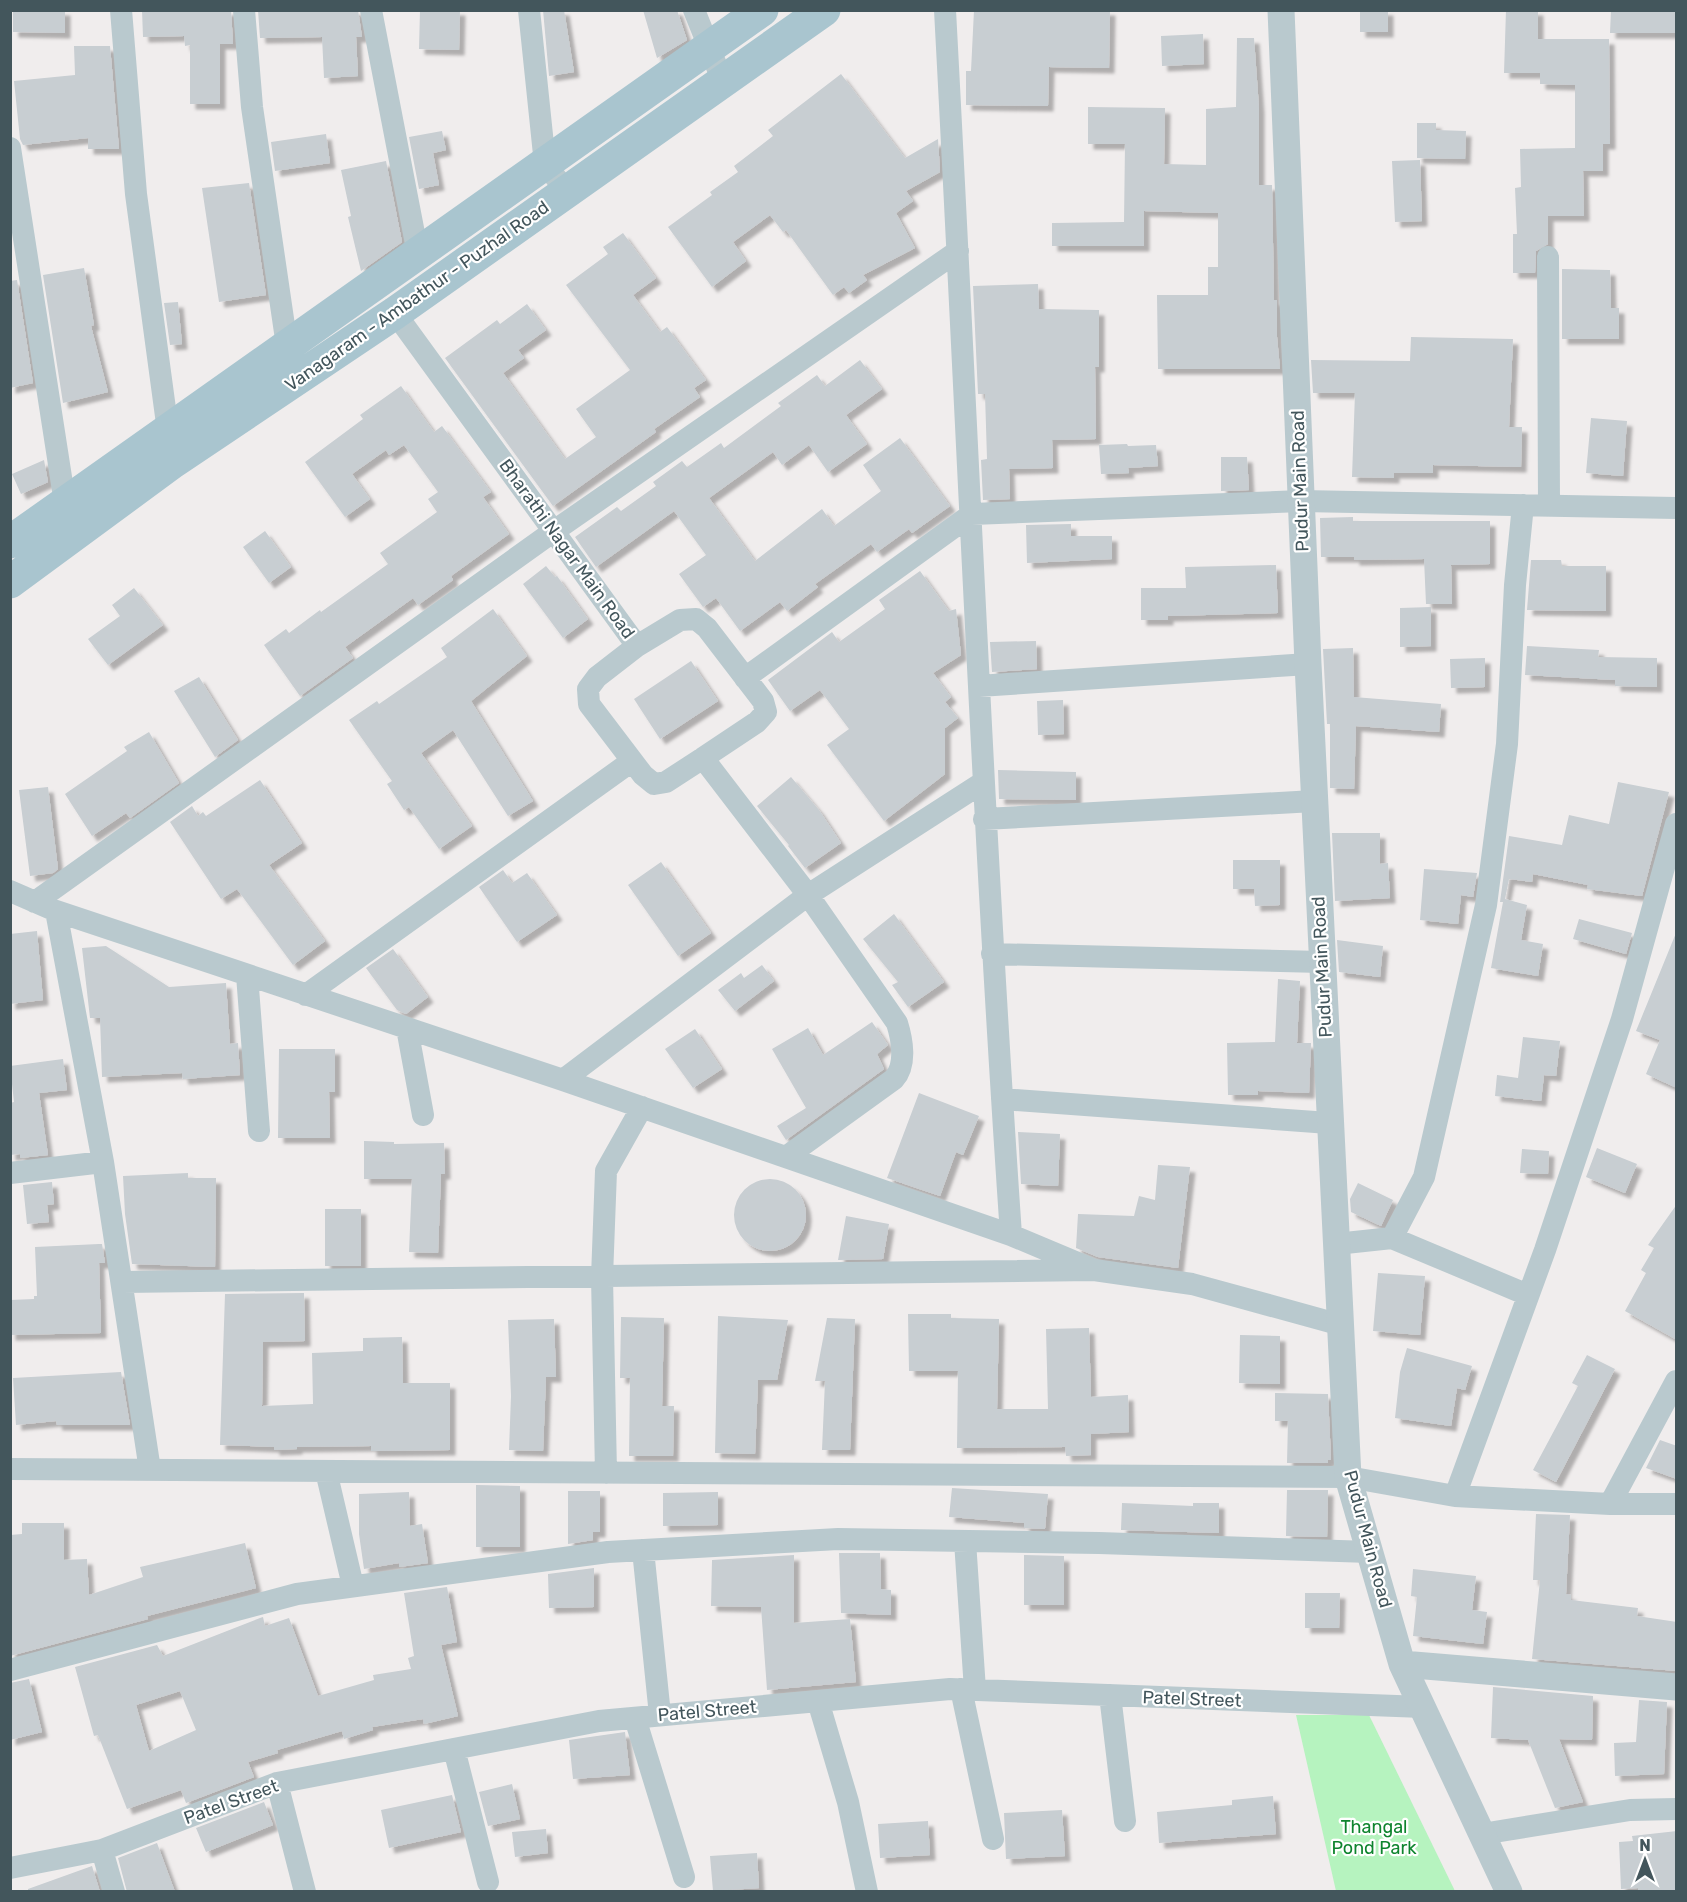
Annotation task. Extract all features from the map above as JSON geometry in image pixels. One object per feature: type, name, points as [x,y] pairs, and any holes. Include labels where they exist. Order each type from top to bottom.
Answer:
[{"type":"main road","points":[[10,542],[762,10]]},
{"type":"main road","name":"Vanagaram - Ambathur - Puzhal Road","points":[[10,582],[173,462],[395,313],[568,193],[824,10]]},
{"type":"street","points":[[121,10],[136,194],[168,431]]},
{"type":"street","points":[[244,10],[252,107],[287,346]]},
{"type":"street","points":[[371,10],[418,254]]},
{"type":"street","points":[[529,10],[545,164],[568,193]]},
{"type":"street","points":[[694,10],[723,82]]},
{"type":"street","points":[[945,10],[972,514],[982,783],[1011,1235]]},
{"type":"street","name":"Pudur Main Road","points":[[1281,10],[1314,801],[1348,1477],[1402,1664],[1509,1892]]},
{"type":"street","points":[[10,148],[65,503]]},
{"type":"street","points":[[35,902],[554,531],[958,251]]},
{"type":"street","points":[[1548,257],[1549,506]]},
{"type":"street","name":"Bharathi Nagar Main Road","points":[[395,313],[637,646],[680,620],[696,619],[707,628],[763,701],[766,712],[756,722],[703,758]]},
{"type":"street","points":[[745,678],[972,514],[1301,501],[1677,508]]},
{"type":"street","points":[[1392,1238],[1424,1178],[1486,905],[1507,744],[1515,585],[1522,505]]},
{"type":"street","points":[[637,646],[597,676],[588,689],[589,704],[632,761],[654,784],[666,782],[703,758],[808,895],[897,1023],[901,1035],[901,1069],[894,1079],[786,1157]]},
{"type":"street","points":[[979,686],[1308,664]]},
{"type":"street","points":[[306,995],[632,761]]},
{"type":"street","points":[[563,1080],[808,895],[982,783]]},
{"type":"street","points":[[984,819],[1314,801]]},
{"type":"street","points":[[1455,1496],[1528,1295],[1622,1019],[1677,824]]},
{"type":"street","points":[[10,891],[56,911],[563,1080],[1011,1235],[1094,1270]]},
{"type":"street","points":[[56,911],[103,1162],[150,1470]]},
{"type":"street","points":[[992,954],[1322,962]]},
{"type":"street","points":[[247,975],[259,1131]]},
{"type":"street","points":[[407,1028],[423,1115]]},
{"type":"street","points":[[1002,1099],[1329,1123]]},
{"type":"street","points":[[606,1473],[602,1277],[606,1171],[642,1107]]},
{"type":"street","points":[[10,1173],[103,1162]]},
{"type":"street","points":[[1336,1244],[1392,1238],[1528,1295]]},
{"type":"street","points":[[123,1282],[1094,1270],[1192,1284],[1341,1326]]},
{"type":"street","points":[[1610,1504],[1677,1381]]},
{"type":"street","points":[[10,1469],[1348,1477],[1455,1496],[1610,1504],[1677,1504]]},
{"type":"street","points":[[326,1471],[353,1586]]},
{"type":"street","points":[[10,1670],[297,1594],[608,1552],[838,1539],[1370,1552]]},
{"type":"street","points":[[965,1541],[968,1690],[993,1839]]},
{"type":"street","points":[[643,1550],[660,1715]]},
{"type":"street","points":[[1402,1664],[1677,1687]]},
{"type":"street","name":"Patel Street","points":[[10,1868],[102,1850],[277,1783],[599,1721],[968,1690],[1423,1707]]},
{"type":"street","points":[[1110,1695],[1125,1821]]},
{"type":"street","points":[[818,1701],[848,1803],[867,1892]]},
{"type":"street","points":[[635,1718],[684,1877]]},
{"type":"street","points":[[454,1749],[488,1882]]},
{"type":"street","points":[[277,1783],[304,1892]]},
{"type":"street","points":[[1482,1834],[1630,1810],[1677,1809]]},
{"type":"street","points":[[102,1850],[114,1892]]},
{"type":"green space","name":"Thangal Pond Park","points":[[1296,1715],[1369,1715],[1455,1891],[1336,1891]]},
{"type":"building","points":[[13,10],[65,10],[65,33],[13,32]]},
{"type":"building","points":[[142,10],[231,10],[233,44],[220,44],[220,104],[190,104],[190,45],[185,46],[184,36],[143,37]]},
{"type":"building","points":[[258,10],[358,10],[362,37],[356,37],[358,76],[324,78],[322,37],[260,38]]},
{"type":"building","points":[[420,10],[460,10],[459,50],[419,49]]},
{"type":"building","points":[[543,10],[564,10],[574,72],[549,76]]},
{"type":"building","points":[[643,10],[677,10],[687,40],[657,58]]},
{"type":"building","points":[[974,10],[1110,10],[1109,68],[1049,67],[1048,106],[966,105],[966,71],[971,71]]},
{"type":"building","points":[[1360,10],[1388,10],[1388,32],[1360,32]]},
{"type":"building","points":[[1506,10],[1538,10],[1538,39],[1609,39],[1610,144],[1603,144],[1603,171],[1583,171],[1584,216],[1548,216],[1548,244],[1536,251],[1535,273],[1513,273],[1513,234],[1517,234],[1515,188],[1521,187],[1520,149],[1575,148],[1575,85],[1540,84],[1540,73],[1504,73]]},
{"type":"building","points":[[1611,10],[1677,10],[1677,33],[1610,33]]},
{"type":"building","points":[[1203,34],[1204,64],[1162,66],[1161,36]]},
{"type":"building","points":[[1237,38],[1254,38],[1259,108],[1259,185],[1272,185],[1274,300],[1277,300],[1280,369],[1158,369],[1157,295],[1208,295],[1208,267],[1218,267],[1218,213],[1144,211],[1144,246],[1052,246],[1052,223],[1124,222],[1125,144],[1088,144],[1088,107],[1165,108],[1164,164],[1206,165],[1206,109],[1236,107]]},
{"type":"building","points":[[74,46],[110,46],[119,149],[88,149],[88,138],[23,145],[20,139],[14,81],[75,75]]},
{"type":"building","points":[[841,74],[905,158],[938,139],[940,172],[906,191],[913,201],[896,213],[915,248],[863,275],[867,280],[849,293],[844,287],[833,295],[786,230],[783,232],[770,215],[733,242],[746,261],[712,287],[668,227],[712,195],[710,192],[738,172],[734,166],[773,136],[768,130]]},
{"type":"building","points":[[1417,123],[1436,123],[1436,130],[1466,131],[1465,159],[1417,158]]},
{"type":"building","points":[[442,131],[446,150],[433,153],[439,185],[419,189],[409,137]]},
{"type":"building","points":[[326,134],[330,163],[275,171],[271,142]]},
{"type":"building","points":[[1420,160],[1422,221],[1395,222],[1392,161]]},
{"type":"building","points":[[386,161],[402,242],[361,271],[348,217],[351,216],[341,170]]},
{"type":"building","points":[[249,183],[266,295],[219,302],[202,188]]},
{"type":"building","points":[[623,233],[656,278],[633,295],[660,332],[667,327],[706,380],[694,388],[700,397],[654,429],[656,432],[553,506],[445,358],[497,320],[500,324],[527,304],[546,330],[518,350],[524,358],[503,373],[565,459],[596,437],[576,409],[630,370],[566,285],[608,254],[603,247]]},
{"type":"building","points":[[84,268],[94,325],[91,326],[108,392],[63,403],[43,275]]},
{"type":"building","points":[[1562,269],[1610,270],[1611,308],[1619,308],[1619,339],[1562,339]]},
{"type":"building","points":[[17,280],[33,383],[10,388],[10,281]]},
{"type":"building","points":[[1038,284],[1039,309],[1099,310],[1099,367],[1095,367],[1096,439],[1052,440],[1053,468],[1009,469],[1010,499],[983,500],[981,460],[987,459],[985,394],[978,394],[973,286]]},
{"type":"building","points":[[178,302],[182,344],[170,345],[164,303]]},
{"type":"building","points":[[1411,337],[1513,339],[1509,427],[1522,427],[1521,467],[1433,465],[1433,473],[1394,473],[1394,478],[1352,477],[1355,393],[1313,393],[1311,360],[1410,361]]},
{"type":"building","points":[[860,360],[882,389],[846,415],[867,444],[828,472],[809,445],[782,465],[773,452],[709,498],[755,561],[822,509],[834,526],[881,491],[863,465],[900,438],[950,506],[912,533],[909,529],[877,552],[871,544],[815,584],[818,587],[787,611],[780,602],[740,631],[716,598],[703,607],[679,574],[706,555],[674,511],[596,567],[575,537],[617,507],[621,511],[656,486],[653,482],[682,461],[687,467],[721,443],[724,448],[781,406],[778,403],[817,375],[825,386]]},
{"type":"building","points":[[401,386],[434,432],[442,426],[491,492],[483,497],[509,534],[451,576],[453,580],[418,605],[413,598],[345,647],[353,658],[300,696],[264,645],[286,629],[289,633],[388,564],[380,553],[437,512],[428,499],[438,492],[404,445],[389,455],[386,450],[352,474],[370,499],[345,517],[305,462],[363,419],[360,415]]},
{"type":"building","points":[[1591,418],[1627,421],[1623,476],[1586,473]]},
{"type":"building","points":[[1127,444],[1128,446],[1156,445],[1158,466],[1128,468],[1129,473],[1101,474],[1099,445]]},
{"type":"building","points":[[1221,457],[1247,457],[1249,490],[1221,491]]},
{"type":"building","points":[[44,460],[48,482],[21,494],[12,474]]},
{"type":"building","points":[[1353,517],[1353,521],[1490,521],[1490,564],[1451,565],[1452,604],[1426,604],[1424,559],[1354,560],[1354,557],[1321,557],[1320,518]]},
{"type":"building","points":[[1071,524],[1071,536],[1112,536],[1112,559],[1027,563],[1026,525]]},
{"type":"building","points":[[265,531],[291,567],[269,583],[243,547]]},
{"type":"building","points":[[1531,560],[1561,560],[1562,566],[1606,566],[1606,611],[1527,610]]},
{"type":"building","points":[[1276,565],[1278,613],[1168,616],[1168,620],[1141,620],[1141,588],[1186,588],[1185,567]]},
{"type":"building","points":[[546,566],[555,577],[557,576],[588,619],[563,638],[523,584]]},
{"type":"building","points":[[920,571],[949,611],[956,609],[961,655],[933,673],[951,697],[945,702],[958,718],[945,728],[945,774],[884,821],[827,745],[849,729],[820,690],[790,711],[768,680],[832,632],[839,642],[885,609],[879,600]]},
{"type":"building","points":[[134,588],[163,625],[108,665],[88,639],[120,616],[112,605]]},
{"type":"building","points":[[1431,607],[1431,646],[1400,647],[1400,608]]},
{"type":"building","points":[[493,609],[527,656],[471,701],[533,801],[508,816],[453,730],[421,753],[472,826],[439,849],[409,807],[404,810],[387,784],[392,781],[349,720],[377,701],[379,704],[447,657],[441,648]]},
{"type":"building","points":[[1036,641],[1037,669],[992,672],[990,642]]},
{"type":"building","points":[[1527,646],[1599,650],[1598,657],[1657,658],[1657,687],[1615,686],[1615,680],[1525,675]]},
{"type":"building","points":[[1353,648],[1354,697],[1441,704],[1439,732],[1356,726],[1354,789],[1330,788],[1330,724],[1327,724],[1323,649]]},
{"type":"building","points":[[1485,658],[1485,687],[1451,688],[1450,659]]},
{"type":"building","points":[[691,661],[718,701],[660,739],[634,699]]},
{"type":"building","points":[[199,677],[238,740],[215,757],[174,691]]},
{"type":"building","points":[[1063,700],[1064,734],[1038,735],[1037,701]]},
{"type":"building","points":[[149,732],[179,783],[130,818],[126,813],[92,836],[65,794],[127,751],[124,747]]},
{"type":"building","points":[[998,770],[1076,772],[1076,800],[999,799]]},
{"type":"building","points":[[791,777],[819,810],[841,843],[805,868],[757,806]]},
{"type":"building","points":[[260,780],[302,843],[269,865],[325,941],[293,965],[237,889],[221,899],[170,822],[192,806],[198,816],[203,812],[206,816]]},
{"type":"building","points":[[1618,782],[1669,792],[1642,896],[1587,889],[1588,885],[1533,874],[1532,882],[1509,879],[1505,899],[1527,905],[1521,940],[1543,944],[1538,976],[1491,968],[1503,902],[1500,902],[1509,836],[1562,845],[1569,815],[1609,824]]},
{"type":"building","points":[[48,787],[58,869],[53,873],[30,876],[19,790]]},
{"type":"building","points":[[1332,833],[1380,833],[1380,864],[1388,863],[1390,898],[1335,901]]},
{"type":"building","points":[[1233,860],[1280,860],[1280,905],[1255,906],[1254,889],[1233,889]]},
{"type":"building","points":[[661,862],[711,933],[678,956],[628,885]]},
{"type":"building","points":[[1424,869],[1477,873],[1473,897],[1461,895],[1458,924],[1420,920]]},
{"type":"building","points":[[503,870],[512,883],[527,873],[557,915],[517,942],[479,887]]},
{"type":"building","points":[[894,914],[944,982],[908,1007],[892,985],[898,982],[863,939]]},
{"type":"building","points":[[1579,919],[1632,933],[1626,954],[1573,939]]},
{"type":"building","points":[[37,931],[43,1000],[10,1004],[10,934]]},
{"type":"building","points":[[1676,933],[1677,1088],[1646,1074],[1660,1040],[1636,1031]]},
{"type":"building","points":[[1337,940],[1383,946],[1380,977],[1339,972]]},
{"type":"building","points":[[106,946],[169,987],[226,983],[230,1044],[238,1043],[240,1075],[183,1079],[182,1073],[102,1077],[100,1018],[90,1018],[82,948]]},
{"type":"building","points":[[393,949],[428,997],[406,1014],[397,1010],[366,968]]},
{"type":"building","points":[[762,965],[774,981],[735,1011],[718,990],[741,973],[744,978]]},
{"type":"building","points":[[1278,979],[1300,981],[1297,1043],[1311,1043],[1309,1093],[1258,1091],[1258,1095],[1228,1095],[1227,1043],[1275,1042]]},
{"type":"building","points":[[872,1022],[888,1045],[877,1054],[884,1069],[786,1140],[777,1126],[806,1108],[772,1049],[808,1028],[823,1055]]},
{"type":"building","points":[[695,1029],[722,1069],[693,1088],[665,1049]]},
{"type":"building","points":[[1523,1037],[1560,1041],[1556,1076],[1544,1075],[1541,1101],[1495,1096],[1497,1075],[1518,1078]]},
{"type":"building","points":[[279,1049],[335,1049],[335,1092],[329,1092],[330,1138],[278,1138]]},
{"type":"building","points":[[63,1059],[67,1090],[39,1093],[48,1155],[20,1158],[20,1154],[10,1155],[10,1103],[14,1102],[10,1066]]},
{"type":"building","points":[[919,1093],[979,1116],[963,1155],[956,1152],[940,1196],[887,1178]]},
{"type":"building","points":[[1018,1132],[1060,1134],[1058,1186],[1021,1184]]},
{"type":"building","points":[[364,1141],[394,1142],[394,1144],[444,1143],[445,1174],[441,1174],[438,1253],[409,1252],[412,1179],[364,1179]]},
{"type":"building","points":[[1597,1148],[1637,1164],[1625,1193],[1586,1177]]},
{"type":"building","points":[[1522,1149],[1549,1151],[1548,1174],[1520,1173]]},
{"type":"building","points":[[1158,1165],[1190,1167],[1178,1268],[1098,1257],[1076,1248],[1078,1214],[1134,1216],[1139,1196],[1155,1200]]},
{"type":"building","points":[[188,1173],[188,1178],[216,1178],[215,1267],[132,1264],[125,1214],[123,1176]]},
{"type":"building","points":[[770,1179],[790,1185],[800,1195],[806,1215],[800,1235],[790,1245],[770,1251],[750,1245],[740,1235],[734,1215],[740,1195],[750,1185]]},
{"type":"building","points":[[52,1182],[54,1204],[47,1205],[49,1222],[27,1224],[23,1185]]},
{"type":"building","points":[[1358,1183],[1393,1200],[1381,1226],[1351,1212],[1350,1199]]},
{"type":"building","points":[[1677,1204],[1677,1340],[1625,1311],[1646,1273],[1641,1270],[1654,1248],[1648,1245]]},
{"type":"building","points":[[325,1209],[361,1209],[361,1266],[325,1266]]},
{"type":"building","points":[[846,1216],[889,1224],[883,1259],[838,1260]]},
{"type":"building","points":[[102,1244],[105,1263],[99,1263],[101,1333],[10,1335],[10,1300],[34,1299],[34,1296],[37,1296],[35,1247]]},
{"type":"building","points":[[1378,1273],[1425,1276],[1420,1335],[1373,1331]]},
{"type":"building","points":[[304,1293],[305,1341],[263,1342],[262,1406],[313,1404],[312,1353],[363,1351],[363,1338],[402,1337],[403,1383],[450,1383],[450,1450],[371,1451],[371,1446],[297,1447],[297,1449],[274,1450],[274,1447],[220,1445],[225,1294]]},
{"type":"building","points":[[908,1314],[951,1314],[951,1318],[999,1319],[997,1409],[1048,1409],[1046,1329],[1089,1328],[1091,1397],[1128,1395],[1129,1432],[1091,1434],[1091,1455],[1066,1456],[1065,1447],[957,1448],[958,1371],[909,1371]]},
{"type":"building","points":[[718,1316],[788,1320],[777,1380],[758,1380],[755,1454],[715,1453]]},
{"type":"building","points":[[621,1317],[664,1318],[662,1406],[674,1406],[673,1456],[629,1456],[630,1378],[620,1378]]},
{"type":"building","points":[[827,1318],[855,1319],[850,1450],[822,1450],[825,1381],[815,1381]]},
{"type":"building","points":[[554,1319],[556,1377],[546,1377],[543,1451],[509,1450],[511,1396],[508,1320]]},
{"type":"building","points":[[1240,1335],[1280,1336],[1280,1384],[1239,1383]]},
{"type":"building","points":[[1407,1348],[1472,1366],[1465,1390],[1457,1388],[1451,1426],[1395,1418],[1400,1372]]},
{"type":"building","points":[[1587,1355],[1615,1369],[1556,1482],[1533,1470],[1578,1386],[1572,1383]]},
{"type":"building","points":[[121,1372],[130,1425],[57,1425],[56,1421],[16,1425],[13,1378]]},
{"type":"building","points":[[1275,1393],[1328,1394],[1331,1460],[1328,1460],[1328,1463],[1287,1463],[1288,1421],[1275,1421]]},
{"type":"building","points":[[1660,1440],[1677,1446],[1677,1479],[1646,1468]]},
{"type":"building","points":[[476,1485],[520,1486],[520,1547],[476,1547]]},
{"type":"building","points":[[952,1488],[1048,1494],[1045,1529],[1024,1528],[1024,1523],[949,1517]]},
{"type":"building","points":[[1287,1490],[1328,1490],[1327,1537],[1286,1536]]},
{"type":"building","points":[[568,1491],[600,1491],[600,1532],[593,1532],[593,1540],[568,1544]]},
{"type":"building","points":[[409,1492],[410,1526],[422,1524],[428,1563],[399,1567],[399,1563],[364,1569],[359,1534],[359,1494]]},
{"type":"building","points":[[718,1492],[718,1525],[663,1526],[663,1493]]},
{"type":"building","points":[[1122,1503],[1193,1506],[1193,1503],[1219,1503],[1219,1533],[1121,1530]]},
{"type":"building","points":[[1536,1514],[1570,1515],[1566,1594],[1571,1595],[1571,1600],[1638,1608],[1637,1616],[1677,1622],[1677,1671],[1532,1659],[1540,1580],[1533,1580]]},
{"type":"building","points":[[22,1523],[64,1523],[64,1560],[87,1559],[89,1595],[143,1577],[140,1567],[245,1543],[256,1588],[147,1616],[148,1619],[10,1656],[10,1535],[22,1534]]},
{"type":"building","points":[[839,1553],[880,1553],[881,1589],[891,1590],[891,1615],[841,1613]]},
{"type":"building","points":[[794,1555],[794,1623],[850,1619],[856,1682],[767,1690],[761,1607],[711,1606],[712,1560]]},
{"type":"building","points":[[1024,1555],[1064,1556],[1064,1605],[1024,1605]]},
{"type":"building","points":[[594,1568],[594,1607],[549,1608],[548,1574]]},
{"type":"building","points":[[1413,1569],[1476,1576],[1472,1610],[1487,1612],[1483,1644],[1413,1636],[1417,1597],[1411,1596]]},
{"type":"building","points":[[447,1587],[457,1642],[441,1645],[458,1716],[424,1724],[423,1719],[372,1727],[373,1730],[344,1739],[342,1731],[277,1750],[278,1753],[248,1762],[254,1777],[186,1803],[181,1790],[127,1809],[98,1735],[94,1736],[75,1667],[157,1645],[163,1656],[263,1617],[265,1626],[289,1618],[318,1696],[374,1680],[373,1675],[411,1669],[408,1658],[414,1656],[404,1593]],"holes":[[[180,1691],[196,1730],[149,1751],[136,1705]]]},
{"type":"building","points":[[1305,1593],[1340,1593],[1339,1628],[1305,1628]]},
{"type":"building","points":[[29,1679],[42,1732],[10,1740],[10,1683]]},
{"type":"building","points":[[1493,1687],[1593,1696],[1592,1740],[1559,1739],[1583,1802],[1555,1808],[1528,1740],[1491,1738]]},
{"type":"building","points":[[1639,1700],[1667,1702],[1664,1774],[1615,1776],[1614,1743],[1636,1742]]},
{"type":"building","points":[[625,1732],[630,1775],[573,1779],[569,1740]]},
{"type":"building","points":[[512,1784],[520,1819],[488,1826],[479,1792]]},
{"type":"building","points":[[452,1795],[461,1832],[389,1848],[381,1810]]},
{"type":"building","points":[[1273,1796],[1276,1834],[1159,1843],[1157,1812],[1232,1805],[1232,1800]]},
{"type":"building","points":[[264,1802],[273,1825],[206,1852],[196,1828]]},
{"type":"building","points":[[1062,1810],[1065,1856],[1006,1859],[1004,1813]]},
{"type":"building","points":[[928,1821],[930,1855],[880,1858],[878,1824]]},
{"type":"building","points":[[546,1829],[548,1853],[515,1857],[512,1832]]},
{"type":"building","points":[[1677,1831],[1677,1892],[1639,1892],[1638,1888],[1621,1889],[1619,1842],[1633,1841],[1632,1836]]},
{"type":"building","points":[[157,1843],[175,1892],[127,1892],[118,1858]]},
{"type":"building","points":[[757,1853],[759,1888],[713,1891],[710,1856]]},
{"type":"building","points":[[92,1866],[100,1892],[28,1892],[28,1889]]}]
